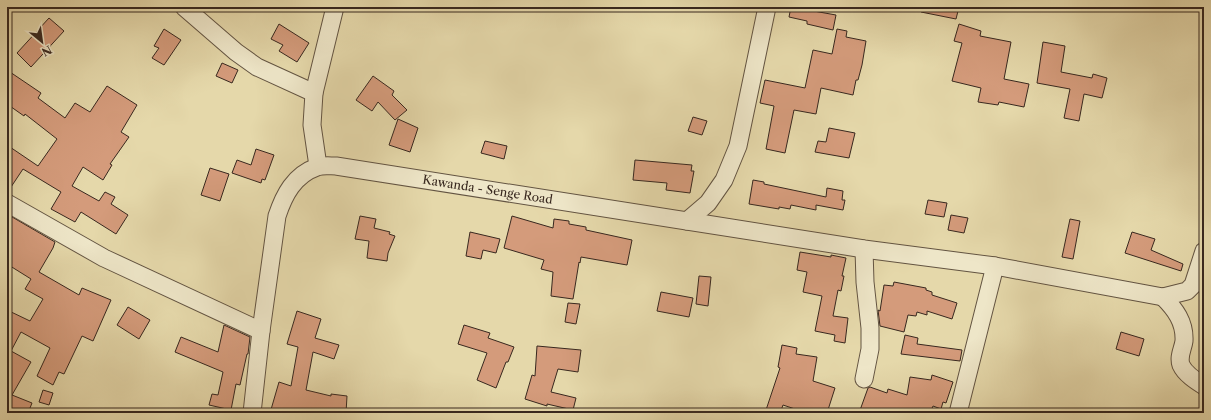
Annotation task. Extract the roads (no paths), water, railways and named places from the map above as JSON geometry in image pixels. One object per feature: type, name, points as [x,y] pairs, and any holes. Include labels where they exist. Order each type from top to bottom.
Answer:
[{"type":"street","points":[[184,7],[236,52],[257,67],[314,93]]},
{"type":"street","points":[[252,413],[261,331],[277,216],[282,200],[288,189],[302,175],[318,166],[312,126],[314,93],[335,7]]},
{"type":"street","points":[[687,222],[708,203],[724,180],[738,146],[767,7]]},
{"type":"street","name":"Kawanda - Senge Road","points":[[318,166],[336,166],[864,249],[995,266],[1163,297]]},
{"type":"street","points":[[7,203],[104,258],[261,331]]},
{"type":"street","points":[[864,249],[865,282],[870,328],[870,349],[864,379]]},
{"type":"street","points":[[1204,251],[1193,285],[1187,291],[1163,297],[1174,309],[1182,323],[1184,341],[1180,356],[1181,366],[1204,386]]},
{"type":"street","points":[[958,413],[995,266]]}]
